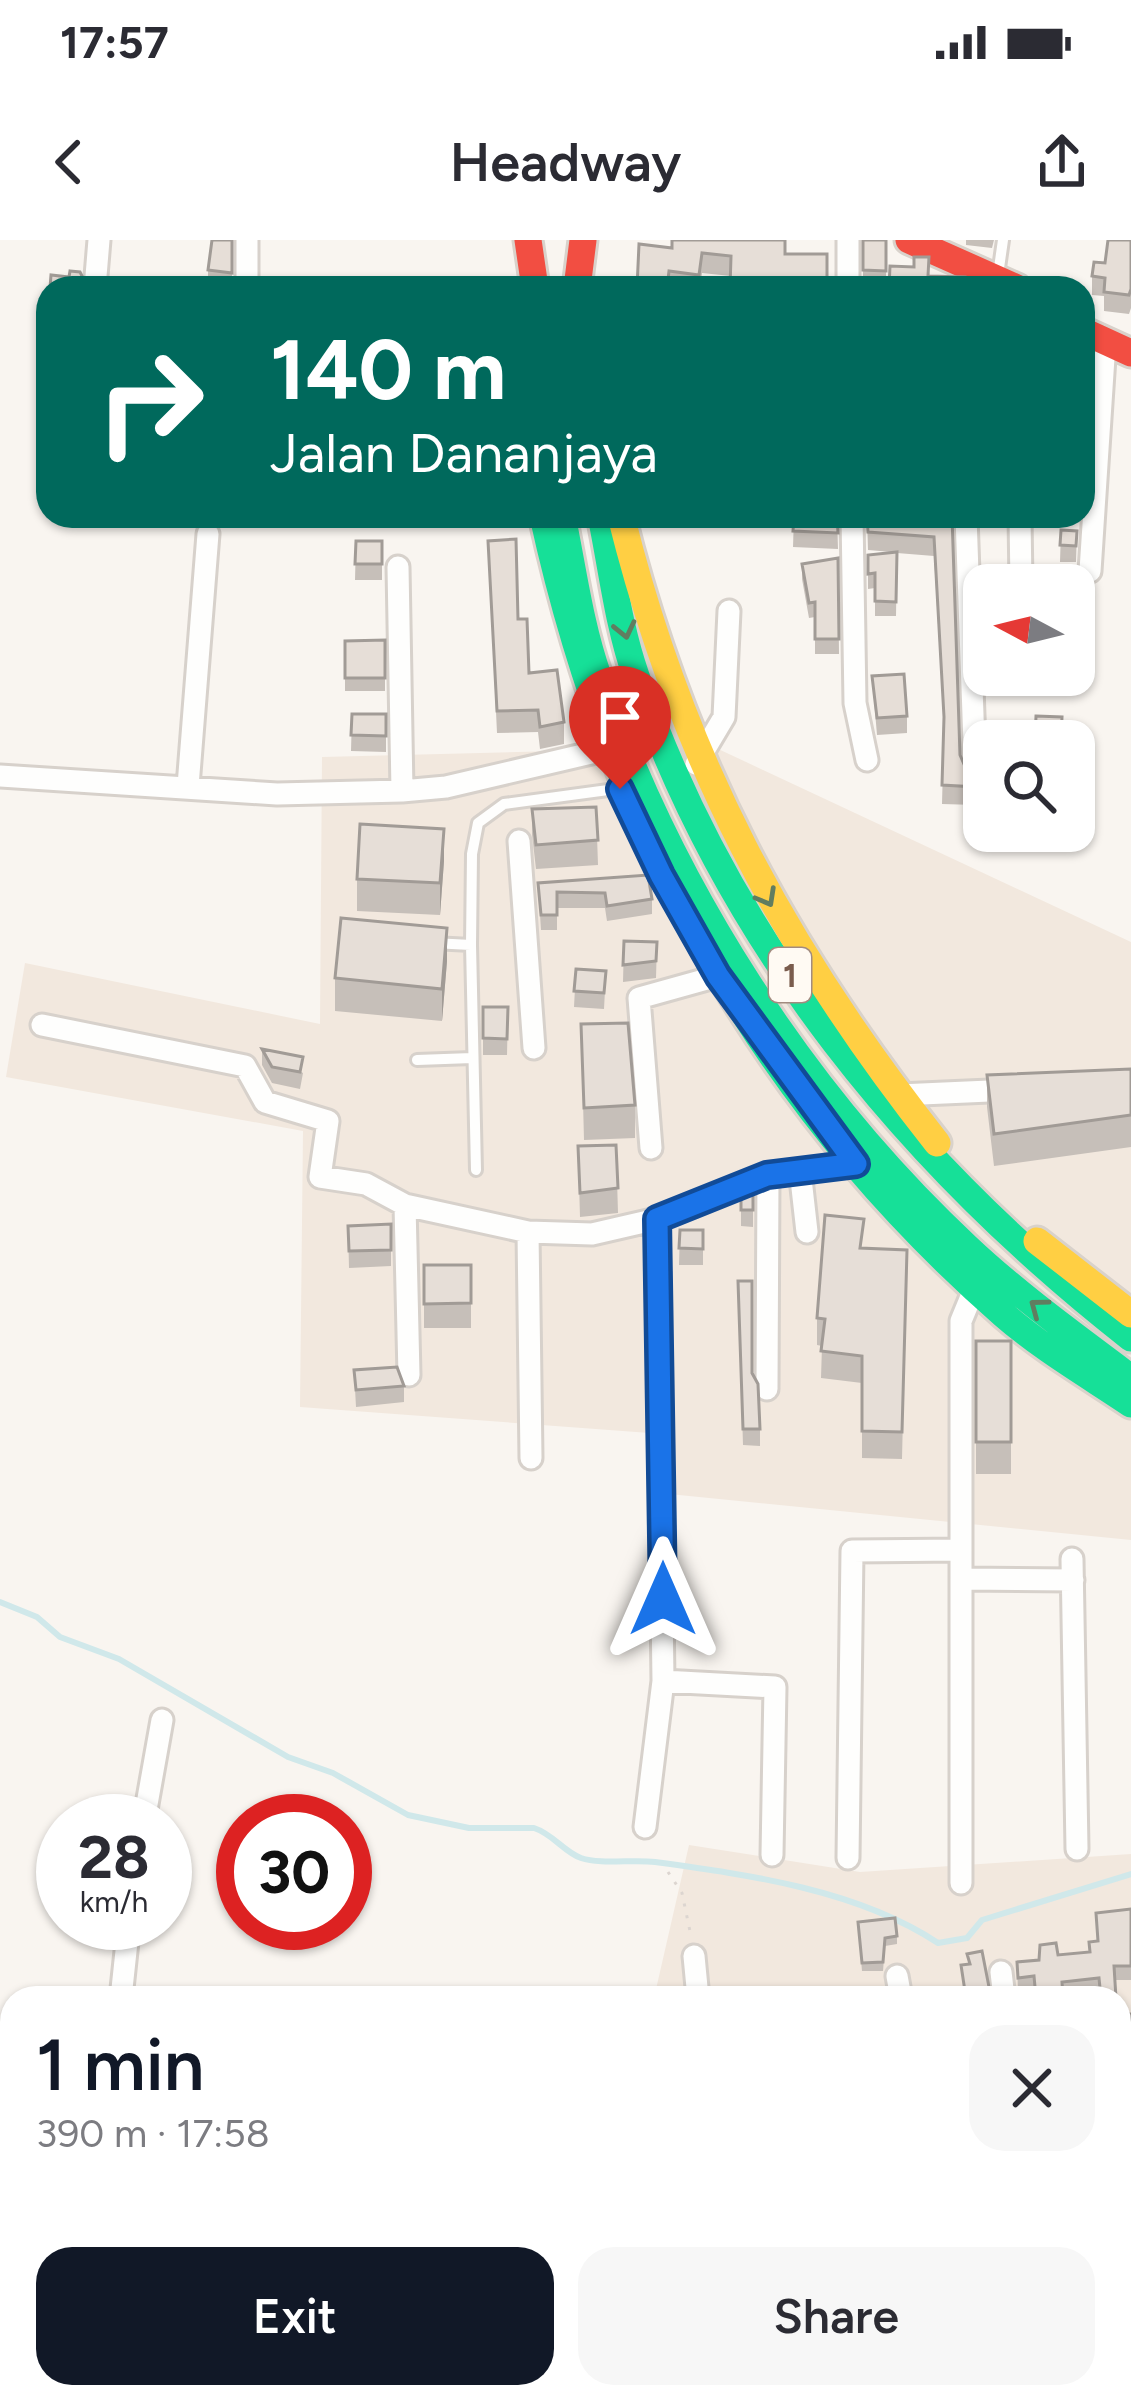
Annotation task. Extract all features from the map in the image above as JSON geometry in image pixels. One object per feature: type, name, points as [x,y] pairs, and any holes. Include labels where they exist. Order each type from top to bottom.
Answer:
[{"type":"main road","points":[[531,240],[535,276]]},
{"type":"main road","points":[[568,240],[572,276]]},
{"type":"main road","points":[[576,276],[583,240]]},
{"type":"main road","points":[[909,240],[981,276]]},
{"type":"main road","points":[[545,528],[574,656],[604,750],[632,787],[649,876],[856,1164],[984,1280],[1003,1320],[1131,1404]]},
{"type":"main road","name":"1","points":[[565,528],[596,671],[632,787],[779,1024],[984,1280],[1131,1378]]},
{"type":"main road","name":"1","points":[[604,528],[634,672],[658,737],[733,862],[752,922],[868,1090],[946,1181],[1131,1338]]},
{"type":"main road","points":[[624,528],[668,693],[733,862],[899,1095],[1026,1245],[1126,1304]]},
{"type":"street","points":[[96,276],[99,240]]},
{"type":"street","points":[[247,240],[248,276]]},
{"type":"street","points":[[848,240],[848,276]]},
{"type":"street","points":[[1095,499],[1106,342]]},
{"type":"street","points":[[852,528],[855,703],[867,760]]},
{"type":"street","points":[[966,528],[973,720]]},
{"type":"street","points":[[1020,528],[1021,564]]},
{"type":"street","points":[[1090,564],[1093,528]]},
{"type":"street","points":[[188,786],[208,534]]},
{"type":"street","points":[[398,567],[402,791]]},
{"type":"street","points":[[696,764],[724,717],[729,611]]},
{"type":"street","points":[[0,776],[277,794],[402,791],[446,787],[604,750]]},
{"type":"street","points":[[519,841],[536,884],[534,1048]]},
{"type":"street","points":[[651,1148],[639,998],[718,976]]},
{"type":"street","points":[[42,1025],[244,1066],[265,1102],[328,1121],[320,1177],[366,1184],[405,1204],[528,1232],[592,1234],[657,1219],[767,1175],[856,1164]]},
{"type":"street","points":[[899,1095],[1025,1090]]},
{"type":"street","points":[[800,1170],[807,1232]]},
{"type":"street","points":[[767,1175],[767,1389]]},
{"type":"street","points":[[405,1204],[410,1375]]},
{"type":"street","points":[[645,1827],[663,1681],[664,1434],[657,1219]]},
{"type":"street","points":[[528,1232],[531,1458]]},
{"type":"street","points":[[961,1882],[961,1322],[984,1280]]},
{"type":"street","points":[[848,1858],[852,1551],[961,1550]]},
{"type":"street","points":[[961,1579],[1072,1569],[1077,1850]]},
{"type":"street","points":[[663,1681],[775,1687],[772,1855]]},
{"type":"street","points":[[149,1794],[163,1720]]},
{"type":"street","points":[[122,1986],[126,1950]]},
{"type":"street","points":[[694,1956],[697,1986]]},
{"type":"street","points":[[1001,1972],[1003,1986]]},
{"type":"lane","points":[[990,276],[1004,240]]},
{"type":"lane","points":[[476,1170],[471,945],[475,834],[488,811],[505,804],[632,787]]},
{"type":"lane","points":[[427,943],[471,945]]},
{"type":"lane","points":[[417,1060],[472,1058]]},
{"type":"path","points":[[668,1872],[686,1903],[694,1956]]},
{"type":"shaded area","points":[[714,747],[1131,942],[1131,1540],[669,1494],[663,1434],[300,1407],[303,1131],[6,1077],[25,963],[320,1024],[322,757]]},
{"type":"shaded area","points":[[689,1845],[860,1872],[1131,1854],[1131,1986],[657,1986]]},
{"type":"building","points":[[212,240],[232,240],[232,273],[208,270]]},
{"type":"building","points":[[672,240],[785,240],[785,254],[827,254],[827,276],[730,276],[731,256],[702,253],[699,275],[669,271],[668,276],[638,276],[639,244],[672,248]]},
{"type":"building","points":[[863,240],[886,240],[886,271],[863,270]]},
{"type":"building","points":[[1108,240],[1131,240],[1129,295],[1104,292],[1105,278],[1092,276],[1094,262],[1105,263]]},
{"type":"building","points":[[914,257],[929,257],[928,276],[890,276],[890,266],[914,267]]},
{"type":"building","points":[[838,528],[838,533],[793,531]]},
{"type":"building","points":[[868,528],[952,528],[963,786],[942,785],[944,717],[934,537],[868,532]]},
{"type":"building","points":[[1061,530],[1077,531],[1076,546],[1060,545]]},
{"type":"building","points":[[516,539],[518,619],[527,619],[529,673],[557,670],[564,722],[540,727],[538,710],[497,711],[488,541]]},
{"type":"building","points":[[356,541],[382,541],[382,564],[355,564]]},
{"type":"building","points":[[897,552],[896,602],[875,601],[875,573],[868,574],[868,555]]},
{"type":"building","points":[[838,558],[839,639],[815,639],[815,602],[809,603],[802,564]]},
{"type":"building","points":[[385,640],[385,678],[345,678],[345,641]]},
{"type":"building","points":[[904,674],[907,716],[877,718],[872,676]]},
{"type":"building","points":[[352,714],[386,714],[386,736],[351,735]]},
{"type":"building","points":[[1036,716],[1062,717],[1062,720],[1036,720]]},
{"type":"building","points":[[596,807],[598,840],[536,845],[532,809]]},
{"type":"building","points":[[360,824],[444,829],[440,883],[357,879]]},
{"type":"building","points":[[648,875],[652,899],[607,906],[605,893],[557,892],[557,915],[541,915],[538,883]]},
{"type":"building","points":[[341,918],[447,928],[442,989],[335,978]]},
{"type":"building","points":[[624,941],[657,942],[656,961],[623,965]]},
{"type":"building","points":[[576,969],[606,971],[604,993],[574,991]]},
{"type":"building","points":[[483,1007],[508,1007],[507,1039],[483,1038]]},
{"type":"building","points":[[628,1023],[635,1105],[584,1108],[581,1024]]},
{"type":"building","points":[[262,1049],[303,1057],[300,1072],[272,1067]]},
{"type":"building","points":[[1131,1069],[1131,1115],[994,1134],[987,1075]]},
{"type":"building","points":[[616,1145],[618,1188],[580,1193],[578,1146]]},
{"type":"building","points":[[753,1181],[753,1210],[741,1210],[741,1186]]},
{"type":"building","points":[[825,1215],[864,1219],[860,1248],[907,1250],[902,1432],[862,1431],[862,1356],[821,1351],[825,1319],[817,1318]]},
{"type":"building","points":[[391,1224],[391,1250],[349,1251],[348,1226]]},
{"type":"building","points":[[680,1230],[703,1230],[703,1249],[679,1248]]},
{"type":"building","points":[[424,1265],[471,1265],[471,1303],[424,1304]]},
{"type":"building","points":[[738,1281],[752,1281],[752,1373],[758,1384],[760,1429],[743,1429]]},
{"type":"building","points":[[976,1341],[1011,1341],[1011,1442],[976,1442]]},
{"type":"building","points":[[397,1367],[404,1386],[356,1390],[354,1370]]},
{"type":"building","points":[[1131,1909],[1131,1966],[1114,1966],[1115,1986],[1100,1986],[1099,1978],[1035,1986],[1034,1976],[1018,1978],[1017,1962],[1039,1960],[1040,1945],[1056,1943],[1058,1955],[1090,1952],[1089,1942],[1098,1941],[1096,1913]]},
{"type":"building","points":[[895,1918],[897,1936],[885,1938],[883,1962],[862,1963],[858,1922]]},
{"type":"building","points":[[982,1951],[989,1986],[964,1986],[961,1965],[970,1964],[967,1954]]},
{"type":"waterway","points":[[0,1602],[37,1617],[60,1637],[119,1659],[288,1757],[333,1773],[408,1815],[469,1828],[534,1828],[589,1860],[655,1862],[802,1888],[873,1910],[938,1943],[967,1938],[982,1920],[1131,1874]]},
{"type":"traffic: fast","points":[[546,528],[573,632],[610,744],[655,851],[708,953],[769,1051],[838,1144],[917,1232],[1004,1315],[1131,1404]]},
{"type":"traffic: fast","points":[[564,528],[592,657],[628,755],[663,833],[748,984],[850,1123],[907,1187],[1006,1282],[1131,1378]]},
{"type":"traffic: fast","points":[[603,528],[630,657],[675,775],[722,869],[775,958],[902,1123],[1050,1271],[1131,1338]]},
{"type":"traffic: slow","points":[[624,528],[674,689],[744,847],[831,997],[937,1143]]},
{"type":"traffic: slow","points":[[1037,1241],[1131,1314]]},
{"type":"traffic: jam","points":[[528,240],[533,276]]},
{"type":"traffic: jam","points":[[578,276],[583,240]]},
{"type":"traffic: jam","points":[[909,240],[990,276]]},
{"type":"traffic: jam","points":[[1095,336],[1131,353]]},
{"type":"route","points":[[620,789],[661,875],[718,976],[856,1164],[767,1175],[657,1219],[664,1434],[663,1599]]}]
